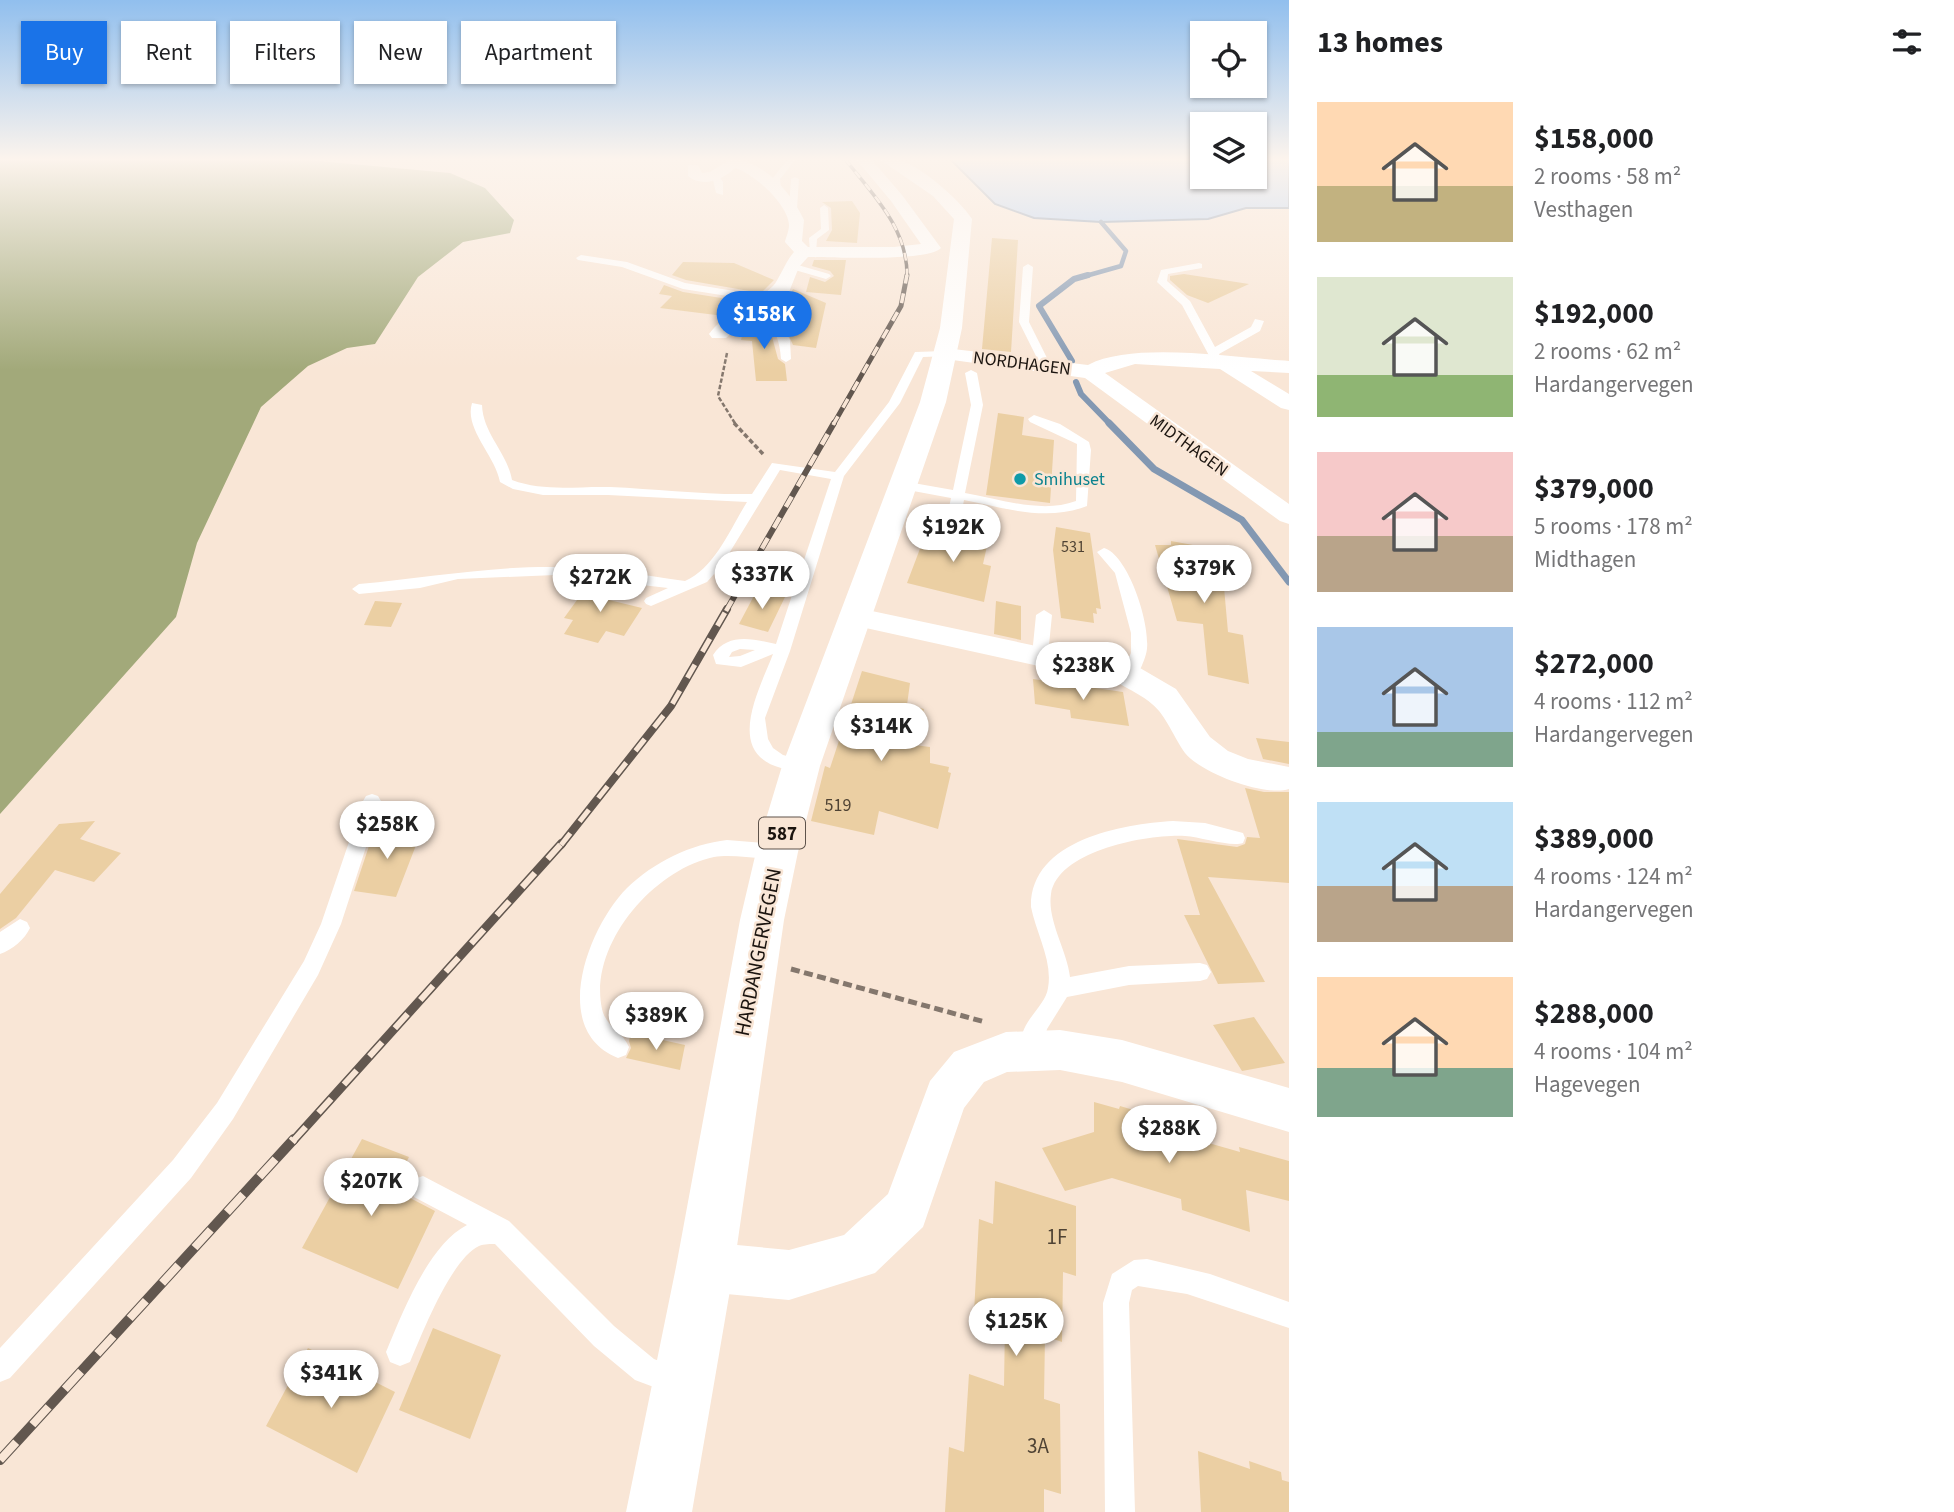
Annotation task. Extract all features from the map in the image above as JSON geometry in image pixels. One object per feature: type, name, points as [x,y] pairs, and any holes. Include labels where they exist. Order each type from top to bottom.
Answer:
[{"type":"main road","name":"HARDANGERVEGEN","points":[[659,1512],[705,1267],[739,1053],[777,852],[801,766],[853,616],[933,402],[958,363],[953,316],[964,230]]},
{"type":"street","points":[[796,230],[793,242],[808,251],[894,252],[932,248],[919,230]]},
{"type":"street","points":[[719,334],[737,318],[782,288],[791,266],[808,251]]},
{"type":"street","name":"NORDHAGEN","points":[[958,363],[1046,366],[1091,372],[1108,363],[1135,358],[1218,359],[1289,367]]},
{"type":"street","name":"NORDHAGEN","points":[[1218,359],[1289,402]]},
{"type":"street","name":"MIDTHAGEN","points":[[1091,372],[1289,516]]},
{"type":"street","points":[[853,616],[1129,675],[1165,697],[1198,746],[1216,760],[1243,771],[1282,778]]},
{"type":"street","points":[[705,1267],[789,1275],[858,1256],[905,1210],[946,1096],[969,1066],[1033,1044],[1122,1061],[1289,1110]]},
{"type":"lane","points":[[808,251],[813,238],[825,230]]},
{"type":"lane","points":[[582,258],[624,264],[683,286],[769,298],[773,317],[784,322],[786,359]]},
{"type":"lane","points":[[791,266],[826,276]]},
{"type":"lane","points":[[1028,267],[1024,322],[1046,366]]},
{"type":"lane","points":[[1199,267],[1168,270],[1164,272],[1162,282],[1186,303],[1218,359],[1256,329],[1259,321]]},
{"type":"lane","points":[[801,766],[778,761],[767,753],[759,740],[757,718],[777,650],[804,580],[838,476],[894,403],[919,354],[958,363],[977,405],[952,526]]},
{"type":"lane","points":[[476,405],[475,420],[483,436],[499,455],[505,468],[506,482],[518,488],[550,492],[605,491],[725,499],[755,498]]},
{"type":"lane","points":[[902,485],[1033,509],[1064,510],[1082,503],[1085,450],[1083,442],[1056,427],[1034,419]]},
{"type":"lane","points":[[651,601],[702,579],[715,565],[776,467],[838,476]]},
{"type":"lane","points":[[1104,552],[1122,572],[1139,633],[1139,653],[1129,675]]},
{"type":"lane","points":[[359,589],[420,583],[458,575],[555,571],[688,586]]},
{"type":"lane","points":[[767,573],[804,580]]},
{"type":"lane","points":[[1041,655],[1044,615]]},
{"type":"lane","points":[[0,1368],[182,1169],[225,1111],[311,968],[331,924],[372,801]]},
{"type":"lane","points":[[1033,1044],[1037,1025],[1051,1008],[1059,990],[1059,975],[1043,916],[1041,895],[1046,877],[1057,864],[1084,848],[1152,829],[1219,832],[1236,838]]},
{"type":"lane","points":[[618,1047],[603,1036],[593,1018],[590,994],[597,960],[611,923],[634,894],[666,870],[696,854],[718,848],[754,847],[777,852]]},
{"type":"lane","points":[[0,945],[20,928]]},
{"type":"lane","points":[[1059,990],[1096,979],[1126,974],[1200,972]]},
{"type":"lane","points":[[423,1188],[500,1230],[604,1336],[645,1370],[682,1384]]},
{"type":"lane","points":[[400,1352],[433,1282],[453,1254],[472,1236],[500,1230]]},
{"type":"lane","points":[[1120,1512],[1116,1303],[1121,1283],[1134,1273],[1156,1274],[1192,1282],[1289,1315]]},
{"type":"path","points":[[719,334],[728,344],[718,386],[723,406],[742,432],[776,467]]},
{"type":"path","points":[[784,967],[1033,1044]]},
{"type":"green space","points":[[0,230],[511,230],[510,233],[463,242],[418,277],[375,344],[347,348],[308,366],[261,407],[197,543],[176,617],[0,814]]},
{"type":"building","points":[[832,230],[858,230],[857,243],[826,241]]},
{"type":"building","points":[[992,238],[1018,240],[1011,352],[982,349]]},
{"type":"building","points":[[814,260],[846,260],[841,295],[806,292],[810,277],[825,282],[834,276],[830,271],[812,266]]},
{"type":"building","points":[[683,262],[734,263],[774,280],[761,293],[686,280],[672,275]]},
{"type":"building","points":[[1184,274],[1249,284],[1208,303],[1187,295],[1170,280],[1170,276]]},
{"type":"building","points":[[664,285],[683,292],[747,302],[724,316],[660,308],[672,296],[659,294]]},
{"type":"building","points":[[793,289],[826,303],[816,348],[793,345],[780,316],[778,303]]},
{"type":"building","points":[[765,311],[778,359],[785,364],[787,381],[756,381],[752,341],[741,340],[742,336],[734,335]]},
{"type":"building","name":"Smihuset","points":[[998,413],[1024,417],[1022,435],[1054,440],[1050,503],[986,495]]},
{"type":"building","points":[[929,525],[951,532],[956,530],[989,537],[983,564],[991,566],[984,602],[907,583]]},
{"type":"building","points":[[1056,527],[1090,533],[1101,609],[1096,608],[1097,614],[1093,613],[1094,623],[1061,618],[1053,550]]},
{"type":"building","points":[[1171,541],[1204,547],[1204,551],[1221,554],[1228,632],[1243,635],[1249,684],[1208,675],[1203,624],[1177,621],[1155,545],[1171,545]]},
{"type":"building","points":[[590,582],[618,587],[609,600],[642,608],[624,636],[606,631],[598,643],[564,634],[573,620],[564,618]]},
{"type":"building","points":[[757,590],[785,597],[768,632],[739,624]]},
{"type":"building","points":[[375,601],[402,603],[391,627],[364,625]]},
{"type":"building","points":[[996,601],[1021,606],[1021,640],[994,634]]},
{"type":"building","points":[[862,671],[910,683],[907,705],[924,709],[914,745],[930,747],[930,763],[949,767],[948,772],[951,773],[938,829],[879,811],[874,835],[811,821],[825,766],[830,768]]},
{"type":"building","points":[[1033,679],[1123,692],[1129,726],[1071,718],[1070,710],[1035,704]]},
{"type":"building","points":[[1256,738],[1289,742],[1289,764],[1263,759]]},
{"type":"building","points":[[1245,788],[1264,792],[1289,792],[1289,883],[1208,877],[1265,982],[1218,984],[1184,915],[1200,915],[1177,839],[1237,847],[1245,844],[1247,837],[1260,838]]},
{"type":"building","points":[[95,821],[80,839],[121,853],[94,882],[55,870],[16,918],[0,929],[0,894],[59,824]]},
{"type":"building","points":[[381,825],[420,830],[396,897],[354,891],[372,837],[377,835]]},
{"type":"building","points":[[1254,1017],[1285,1063],[1242,1071],[1213,1025]]},
{"type":"building","points":[[631,1033],[685,1045],[680,1070],[626,1058],[631,1048]]},
{"type":"building","points":[[1094,1102],[1119,1109],[1120,1106],[1184,1125],[1184,1136],[1240,1152],[1239,1147],[1289,1161],[1289,1201],[1246,1190],[1250,1232],[1182,1210],[1181,1199],[1112,1178],[1065,1191],[1042,1148],[1094,1132]]},
{"type":"building","points":[[362,1139],[409,1157],[393,1189],[435,1211],[398,1289],[302,1248]]},
{"type":"building","points":[[995,1181],[1076,1206],[1076,1276],[1063,1272],[1062,1342],[1045,1336],[1044,1399],[1060,1404],[1061,1494],[1044,1489],[1044,1512],[945,1512],[949,1447],[964,1452],[969,1374],[1004,1386],[1005,1323],[974,1313],[979,1219],[993,1224]]},
{"type":"building","points":[[433,1328],[501,1355],[470,1439],[399,1410]]},
{"type":"building","points":[[308,1348],[395,1392],[357,1473],[266,1426]]},
{"type":"building","points":[[1198,1451],[1250,1469],[1249,1461],[1281,1472],[1282,1480],[1289,1482],[1289,1512],[1201,1512]]},
{"type":"waterway","points":[[1082,277],[1121,266],[1126,251],[1108,230]]},
{"type":"waterway","points":[[1072,361],[1039,306],[1074,279],[1088,275]]},
{"type":"waterway","points":[[1076,382],[1081,394],[1111,425]]},
{"type":"waterway","points":[[1109,423],[1154,469],[1242,520],[1289,582]]},
{"type":"railway","points":[[896,230],[906,259],[907,275]]},
{"type":"railway","points":[[833,425],[901,306],[907,275]]},
{"type":"railway","points":[[726,611],[834,423]]},
{"type":"railway","points":[[561,845],[671,706],[727,609]]},
{"type":"railway","points":[[293,1141],[562,843]]},
{"type":"railway","points":[[0,1460],[294,1139]]},
{"type":"place","name":"Smihuset","points":[[1020,479]]}]
